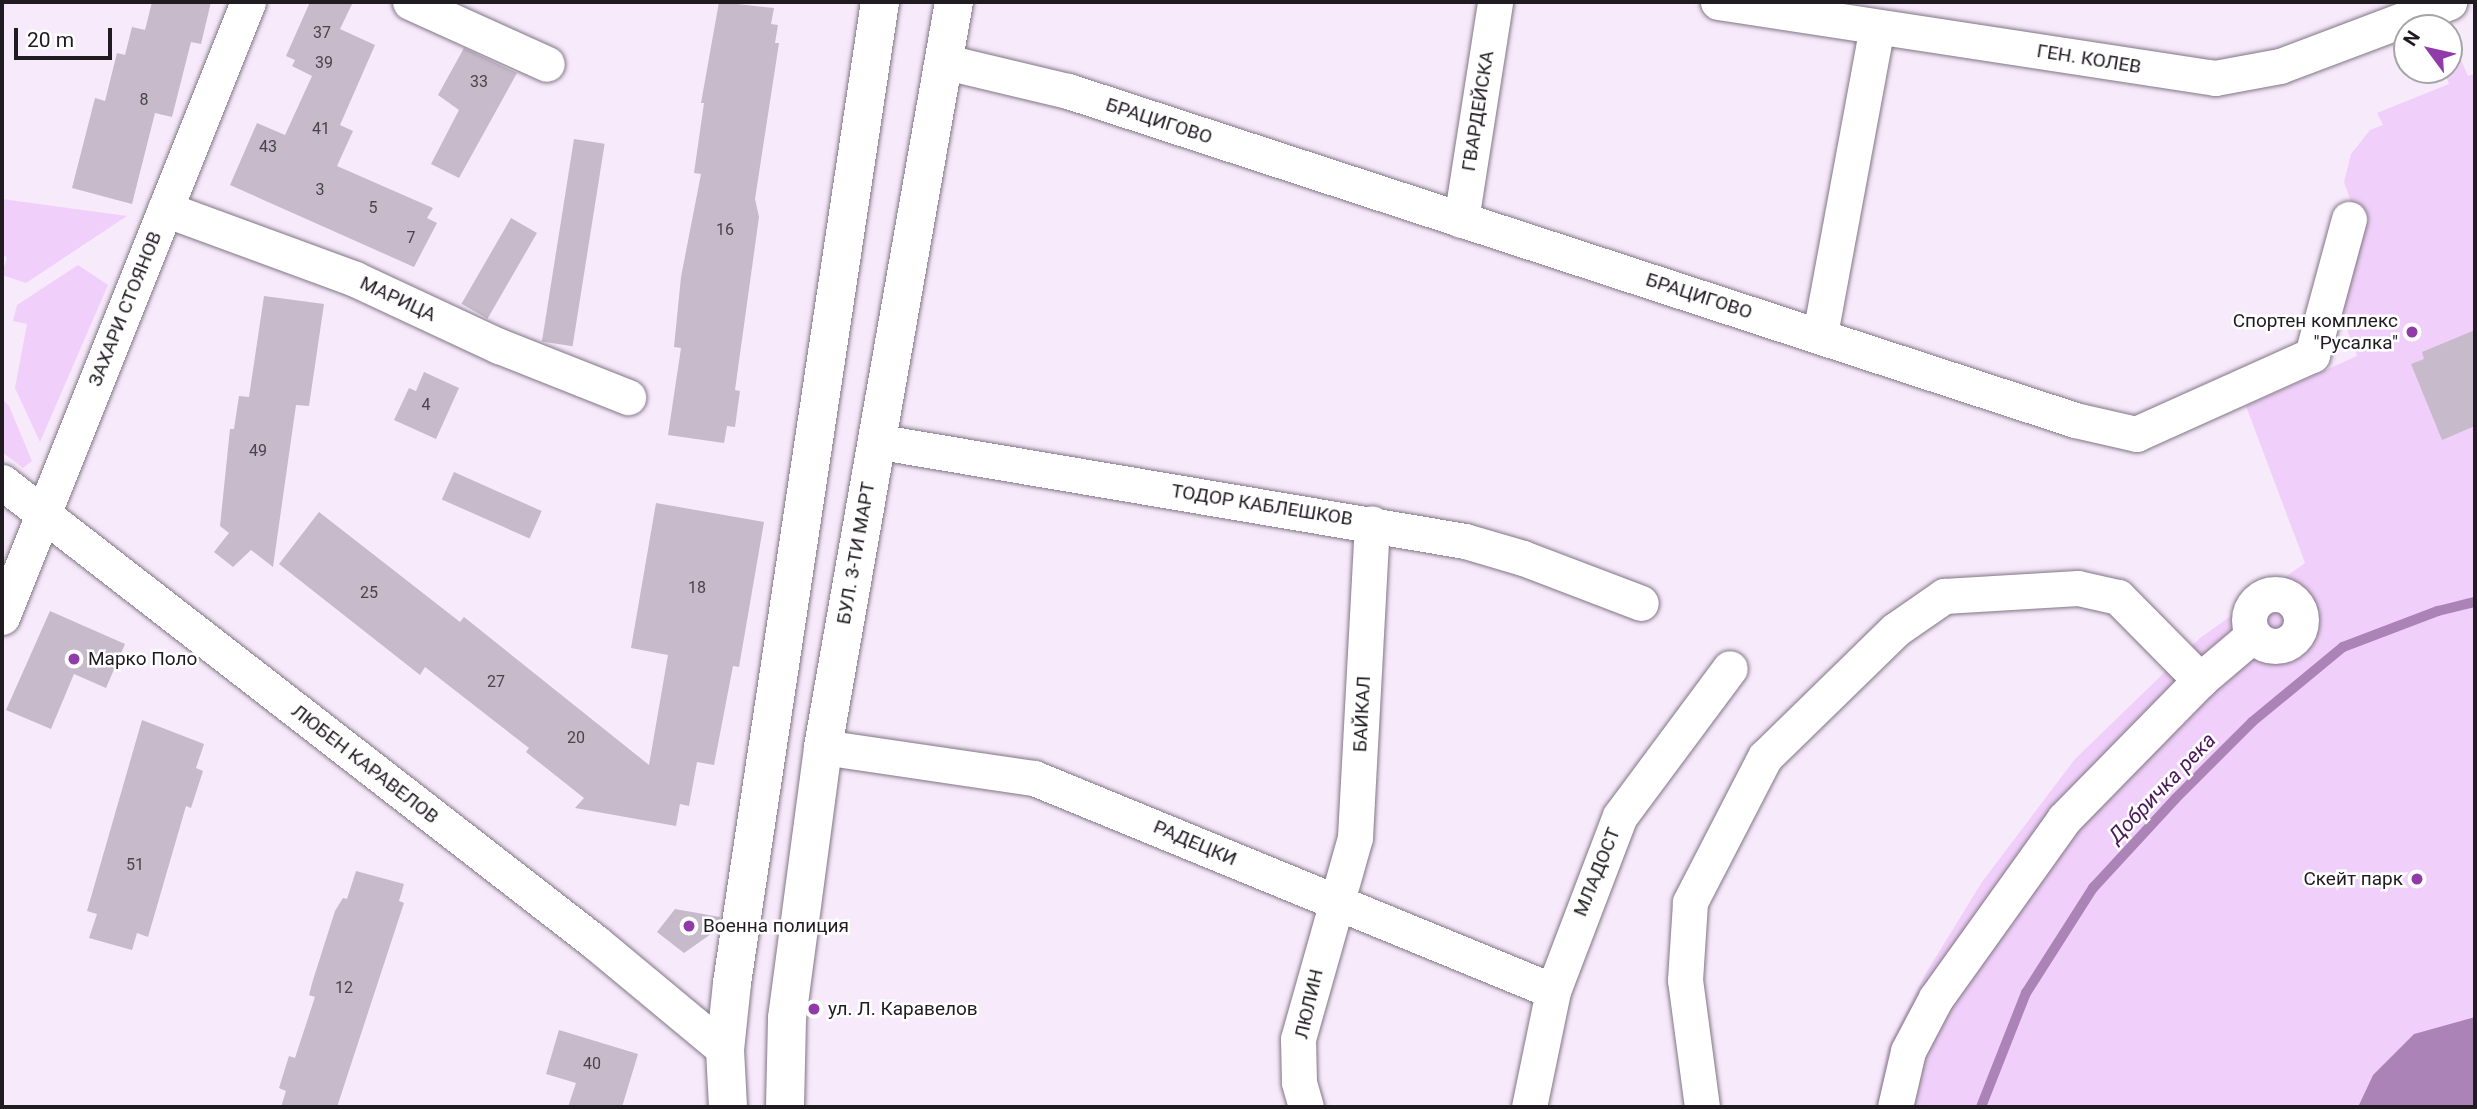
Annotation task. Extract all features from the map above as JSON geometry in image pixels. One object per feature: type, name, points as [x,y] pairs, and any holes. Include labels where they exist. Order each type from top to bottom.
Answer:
[{"type":"main road","points":[[728,1107],[725,1050],[766,739],[880,2]]},
{"type":"main road","name":"БУЛ. 3-ТИ МАРТ","points":[[788,1105],[787,1018],[823,747],[954,2]]},
{"type":"street","name":"ЗАХАРИ СТОЯНОВ","points":[[2,617],[248,2]]},
{"type":"street","points":[[411,2],[547,64]]},
{"type":"street","name":"ГВАРДЕЙСКА","points":[[1461,220],[1495,2]]},
{"type":"street","name":"ГЕН. КОЛЕВ","points":[[1717,2],[2215,78],[2280,66],[2449,2]]},
{"type":"street","points":[[1820,334],[1877,27]]},
{"type":"street","name":"БРАЦИГОВО","points":[[942,61],[1068,91],[1820,334],[2076,420],[2136,434],[2312,355],[2349,219]]},
{"type":"street","name":"МАРИЦА","points":[[165,209],[355,279],[499,346],[628,397]]},
{"type":"street","name":"ТОДОР КАБЛЕШКОВ","points":[[875,441],[1372,523],[1523,558],[1641,603]]},
{"type":"street","name":"ЛЮБЕН КАРАВЕЛОВ","points":[[2,482],[595,942],[725,1050]]},
{"type":"street","name":"БАЙКАЛ","points":[[1338,903],[1355,837],[1372,523]]},
{"type":"street","points":[[1702,1107],[1685,980],[1690,902],[1765,757],[1895,630],[1944,596],[2078,588],[2118,597],[2200,680]]},
{"type":"street","points":[[1895,1107],[1908,1051],[1936,998],[2064,819],[2200,680],[2253,635]]},
{"type":"street","name":"МЛАДОСТ","points":[[1529,1107],[1553,991],[1620,816],[1682,727],[1730,668]]},
{"type":"street","name":"РАДЕЦКИ","points":[[823,747],[1034,778],[1553,991]]},
{"type":"street","name":"ЛЮЛИН","points":[[1306,1107],[1299,1083],[1298,1039],[1338,903]]},
{"type":"shaded area","points":[[2463,65],[2468,76],[2475,73],[2475,1017],[2414,1034],[2373,1075],[2358,1107],[1876,1107],[1888,1048],[1926,973],[1982,882],[2075,759],[2200,638],[2305,563],[2246,406],[2357,356],[2339,308],[2360,228],[2344,182],[2351,154],[2370,130],[2383,125],[2377,113],[2449,84],[2463,84]]},
{"type":"shaded area","points":[[2,199],[127,216],[26,283],[2,275],[7,257],[2,255]]},
{"type":"shaded area","points":[[78,265],[108,285],[40,442],[15,388],[27,324],[13,321],[17,305]]},
{"type":"shaded area","points":[[2,399],[9,406],[32,461],[23,468],[2,452]]},
{"type":"shaded area","points":[[2475,1017],[2475,1107],[2358,1107],[2373,1075],[2414,1034]]},
{"type":"building","points":[[152,2],[211,2],[201,44],[191,42],[172,117],[155,113],[132,204],[72,188],[95,98],[105,101],[117,53],[125,55],[132,27],[145,30]]},
{"type":"building","points":[[310,2],[353,2],[340,29],[375,45],[340,125],[353,131],[337,166],[433,208],[427,218],[437,223],[414,267],[230,185],[257,123],[285,135],[312,76],[292,66],[295,60],[286,56]]},
{"type":"building","points":[[719,2],[774,8],[771,24],[778,25],[775,43],[779,43],[755,199],[759,217],[735,390],[740,391],[735,427],[727,426],[724,443],[668,435],[681,348],[674,347],[681,277],[701,174],[694,173],[704,103],[701,103]]},
{"type":"building","points":[[464,48],[517,73],[459,178],[431,164],[459,110],[438,95]]},
{"type":"building","points":[[574,139],[605,144],[573,346],[542,341]]},
{"type":"building","points":[[511,218],[537,233],[487,319],[462,304]]},
{"type":"building","points":[[264,296],[324,304],[309,406],[296,405],[273,567],[251,550],[233,567],[214,552],[229,533],[220,526],[230,429],[234,429],[239,396],[249,397]]},
{"type":"building","points":[[2475,330],[2475,426],[2442,440],[2411,364],[2424,359],[2422,352]]},
{"type":"building","points":[[424,372],[459,388],[436,439],[394,420],[409,388],[416,391]]},
{"type":"building","points":[[454,472],[542,511],[529,538],[442,499]]},
{"type":"building","points":[[656,503],[764,522],[739,667],[733,666],[714,765],[697,762],[689,806],[680,804],[676,826],[575,808],[584,798],[526,752],[529,748],[425,667],[420,675],[279,564],[319,512],[460,622],[464,617],[649,765],[668,655],[631,648]]},
{"type":"building","name":"Марко Поло","points":[[50,611],[125,644],[106,688],[74,674],[51,729],[6,710]]},
{"type":"building","points":[[142,720],[204,744],[196,768],[203,771],[191,808],[186,806],[148,937],[137,933],[132,950],[89,938],[97,914],[87,911]]},
{"type":"building","points":[[356,871],[404,884],[399,901],[404,903],[337,1107],[281,1107],[286,1091],[279,1088],[289,1056],[295,1058],[315,997],[309,995],[313,980],[335,911],[343,898],[347,899]]},
{"type":"building","name":"Военна полиция","points":[[675,909],[720,917],[718,929],[684,953],[657,932]]},
{"type":"building","points":[[559,1030],[638,1054],[622,1107],[568,1107],[576,1083],[546,1074]]},
{"type":"waterway","name":"Добричка река","points":[[1981,1107],[2026,993],[2093,888],[2175,799],[2252,722],[2343,647],[2438,611],[2475,602]]},
{"type":"place","name":"Спортен комплекс \"Русалка\"","points":[[2412,332]]},
{"type":"place","name":"Марко Поло","points":[[74,659]]},
{"type":"place","name":"Скейт парк","points":[[2417,879]]},
{"type":"place","name":"Военна полиция","points":[[689,926]]},
{"type":"place","name":"ул. Л. Каравелов","points":[[814,1009]]}]
